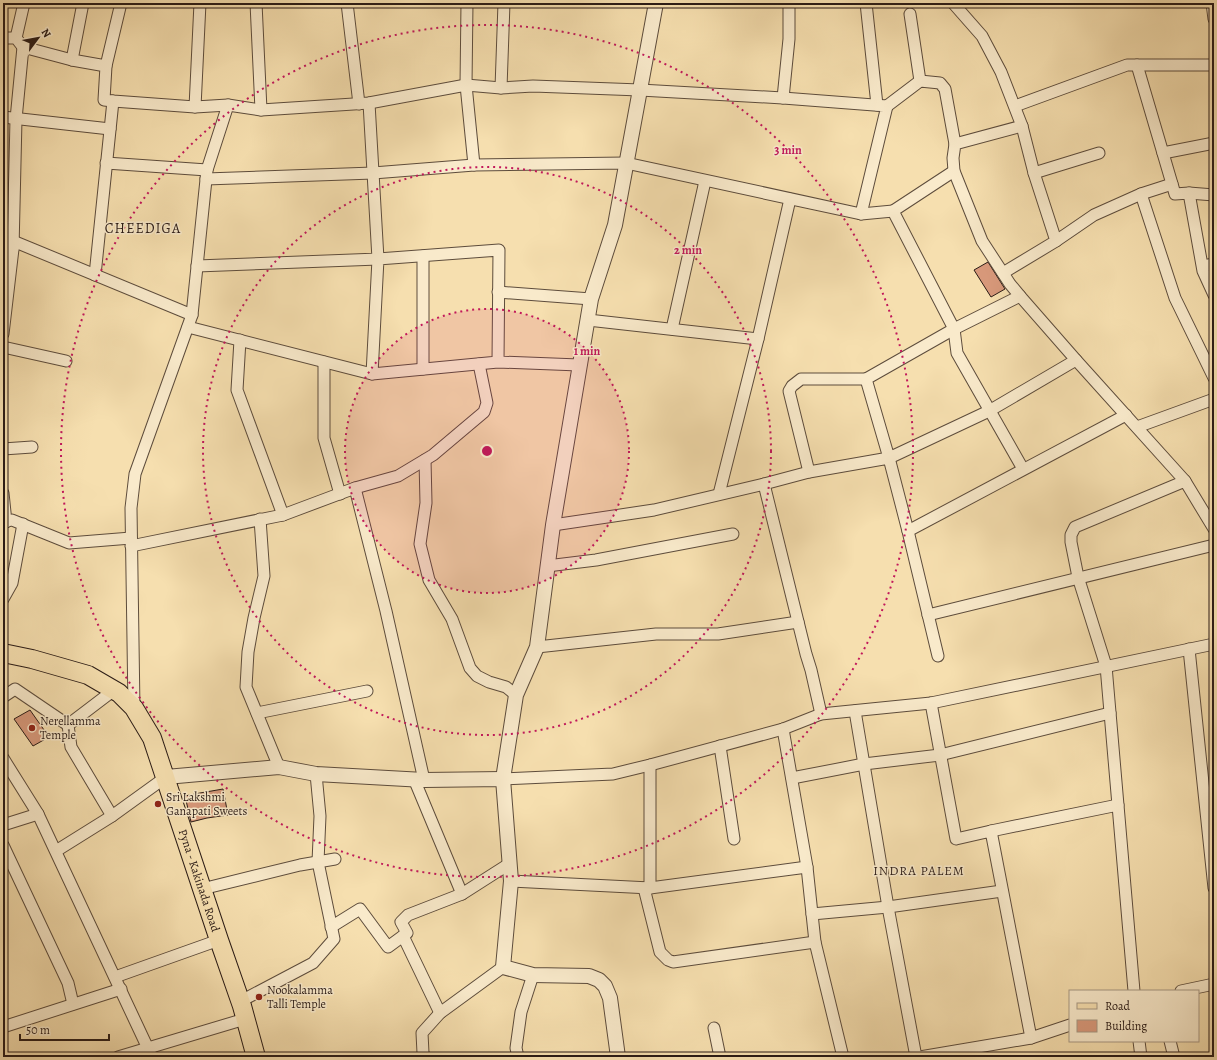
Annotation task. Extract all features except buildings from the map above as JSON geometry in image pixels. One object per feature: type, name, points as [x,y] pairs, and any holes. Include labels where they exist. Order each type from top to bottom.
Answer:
[{"type":"main road","name":"Pyna - Kakinada Road","points":[[3,653],[32,658],[88,675],[119,693],[134,708],[152,738],[166,777],[219,940],[241,1001],[256,1057]]},
{"type":"street","points":[[3,334],[10,246],[19,43],[24,3]]},
{"type":"street","points":[[72,60],[83,3]]},
{"type":"street","points":[[120,3],[106,66],[104,100],[195,107],[228,105],[260,110],[364,104],[466,85],[501,88],[533,86],[640,90],[882,105],[920,81],[940,83],[945,89],[955,144],[953,158],[954,171],[982,241],[1020,296],[1185,481],[1214,529]]},
{"type":"street","points":[[195,107],[200,3]]},
{"type":"street","points":[[256,3],[260,110]]},
{"type":"street","points":[[347,3],[364,104],[373,173],[378,259],[372,374]]},
{"type":"street","points":[[467,3],[466,85],[474,166]]},
{"type":"street","points":[[501,88],[504,3]]},
{"type":"street","points":[[425,1057],[423,1054],[422,1033],[440,1013],[503,967],[511,881],[503,779],[516,695],[537,647],[553,525],[591,299],[615,225],[656,3]]},
{"type":"street","points":[[783,98],[788,39],[789,3]]},
{"type":"street","points":[[861,214],[882,105],[866,3]]},
{"type":"street","points":[[953,3],[982,36],[1001,72],[1022,126],[1034,173],[1056,241]]},
{"type":"street","points":[[1212,3],[1214,19]]},
{"type":"street","points":[[910,14],[920,81]]},
{"type":"street","points":[[3,38],[72,60],[106,66]]},
{"type":"street","points":[[1015,106],[1127,65],[1214,65]]},
{"type":"street","points":[[1137,65],[1175,194],[1189,193],[1214,195]]},
{"type":"street","points":[[95,275],[113,101]]},
{"type":"street","points":[[134,708],[131,508],[135,474],[192,316],[207,175],[228,105]]},
{"type":"street","points":[[3,117],[110,129]]},
{"type":"street","points":[[955,144],[1022,126]]},
{"type":"street","points":[[1163,153],[1214,143]]},
{"type":"street","points":[[1034,173],[1099,153]]},
{"type":"street","points":[[106,164],[207,175],[373,173],[474,166],[626,164],[861,214],[893,211],[954,171]]},
{"type":"street","points":[[672,329],[706,181]]},
{"type":"street","points":[[1003,273],[1094,216],[1141,194],[1172,184]]},
{"type":"street","points":[[1189,193],[1203,271],[1214,295]]},
{"type":"street","points":[[1141,194],[1175,298],[1214,378]]},
{"type":"street","points":[[719,494],[758,339],[790,199]]},
{"type":"street","points":[[893,211],[954,329],[957,352],[1022,469]]},
{"type":"street","points":[[10,246],[95,275],[192,316]]},
{"type":"street","points":[[197,266],[378,259],[499,250],[498,362]]},
{"type":"street","points":[[423,256],[423,369]]},
{"type":"street","points":[[1202,266],[1214,264]]},
{"type":"street","points":[[498,292],[591,299]]},
{"type":"street","points":[[809,472],[789,391],[792,386],[801,379],[866,379],[954,329],[1020,296]]},
{"type":"street","points":[[588,320],[758,339]]},
{"type":"street","points":[[188,327],[372,374],[498,362],[580,365]]},
{"type":"street","points":[[240,340],[237,390],[283,515]]},
{"type":"street","points":[[3,347],[66,361]]},
{"type":"street","points":[[553,525],[654,510],[809,472],[889,458],[989,411],[1076,360]]},
{"type":"street","points":[[324,362],[324,438],[340,494]]},
{"type":"street","points":[[3,493],[4,522],[12,520],[69,543],[131,542],[283,515],[355,488],[398,476],[433,455],[484,412],[487,403],[479,364]]},
{"type":"street","points":[[866,379],[908,530],[938,656]]},
{"type":"street","points":[[1137,427],[1214,399]]},
{"type":"street","points":[[908,530],[1126,415]]},
{"type":"street","points":[[4,453],[32,447]]},
{"type":"street","points":[[425,460],[426,503],[420,544],[429,580],[452,619],[470,668],[477,676],[489,682],[506,687],[516,695]]},
{"type":"street","points":[[1134,990],[1106,666],[1078,577],[1071,535],[1075,527],[1185,481]]},
{"type":"street","points":[[764,484],[821,714]]},
{"type":"street","points":[[355,488],[386,611],[419,779],[462,894]]},
{"type":"street","points":[[260,519],[264,576],[249,645],[246,687],[279,767]]},
{"type":"street","points":[[3,599],[12,583],[23,524]]},
{"type":"street","points":[[547,566],[596,560],[733,534]]},
{"type":"street","points":[[928,615],[1078,577],[1214,545]]},
{"type":"street","points":[[537,647],[656,634],[718,634],[798,622]]},
{"type":"street","points":[[56,851],[112,816],[166,777],[279,767],[316,774],[419,779],[503,779],[614,774],[783,729],[821,714],[931,703],[1214,644]]},
{"type":"street","points":[[1189,649],[1214,888]]},
{"type":"street","points":[[3,697],[15,688],[68,725],[71,747],[112,816]]},
{"type":"street","points":[[68,725],[114,690]]},
{"type":"street","points":[[257,713],[367,691]]},
{"type":"street","points":[[931,703],[956,839],[1118,805]]},
{"type":"street","points":[[855,711],[888,907],[916,1057]]},
{"type":"street","points":[[792,778],[864,764],[940,754],[1110,713]]},
{"type":"street","points":[[783,729],[807,867],[815,942],[843,1057]]},
{"type":"street","points":[[720,746],[734,839]]},
{"type":"street","points":[[3,758],[38,814],[151,1052]]},
{"type":"street","points":[[650,765],[647,888],[660,952],[668,960],[673,962],[815,942]]},
{"type":"street","points":[[241,1001],[312,963],[334,939],[318,862],[320,816],[316,774]]},
{"type":"street","points":[[3,825],[38,814]]},
{"type":"street","points":[[991,831],[1031,1038]]},
{"type":"street","points":[[3,845],[68,982],[73,1004]]},
{"type":"street","points":[[202,889],[335,859]]},
{"type":"street","points":[[331,927],[360,909],[388,947],[407,933],[401,922],[408,914],[462,894],[510,864]]},
{"type":"street","points":[[511,881],[647,888],[807,867]]},
{"type":"street","points":[[812,914],[888,907],[1002,891]]},
{"type":"street","points":[[403,936],[440,1013]]},
{"type":"street","points":[[115,977],[219,940]]},
{"type":"street","points":[[503,967],[533,975],[589,976],[599,980],[605,986],[610,998],[618,1057]]},
{"type":"street","points":[[518,1057],[516,1048],[521,1012],[533,975]]},
{"type":"street","points":[[1186,990],[1214,984]]},
{"type":"street","points":[[3,1027],[121,989]]},
{"type":"street","points":[[118,1057],[151,1052],[245,1019]]},
{"type":"street","points":[[920,1057],[1031,1038],[1069,1025]]},
{"type":"street","points":[[714,1028],[720,1057]]},
{"type":"street","points":[[1139,1042],[1141,1057]]},
{"type":"street","points":[[1170,1042],[1174,1057]]},
{"type":"place","name":"Nerellamma Temple","points":[[32,728]]},
{"type":"place","name":"Sri Lakshmi Ganapati Sweets","points":[[158,804]]},
{"type":"place","name":"Nookalamma Talli Temple","points":[[259,997]]},
{"type":"district","name":"CHEEDIGA","points":[[143,228]]},
{"type":"district","name":"INDRA PALEM","points":[[919,870]]}]
